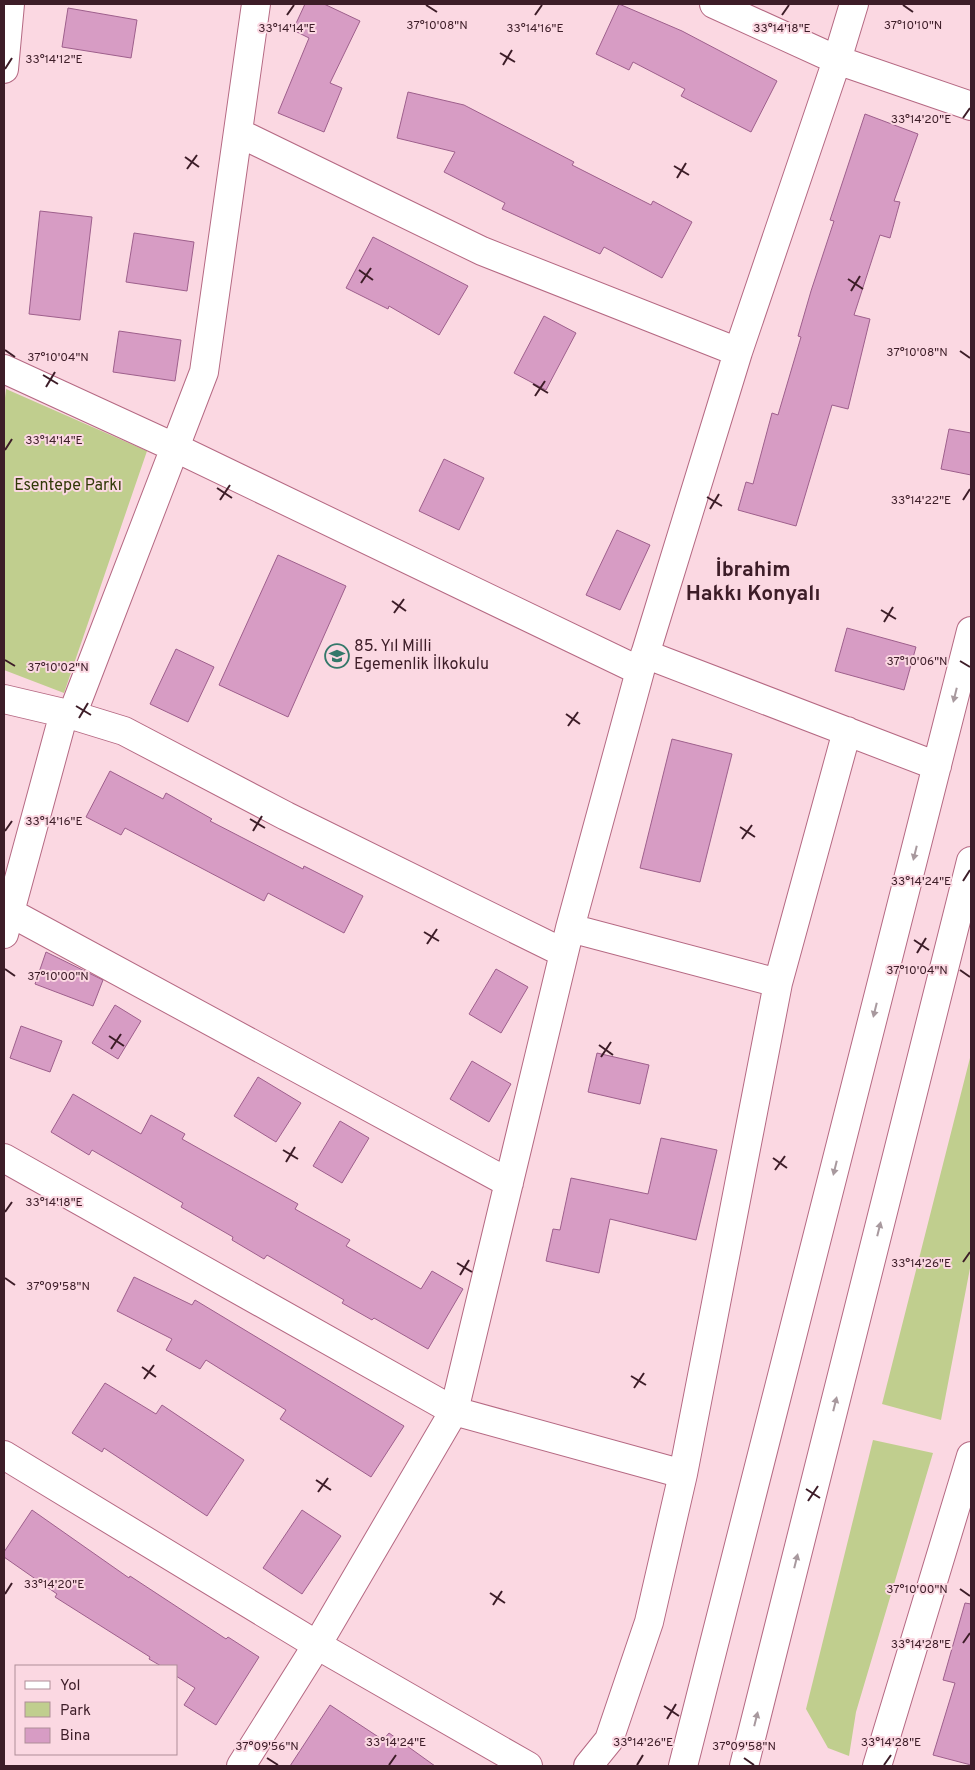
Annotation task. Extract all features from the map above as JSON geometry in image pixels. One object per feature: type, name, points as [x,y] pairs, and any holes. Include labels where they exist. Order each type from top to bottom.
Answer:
[{"type":"street","points":[[4,69],[10,4]]},
{"type":"street","points":[[256,4],[204,372],[176,448],[68,714],[7,923],[509,1183]]},
{"type":"street","points":[[714,4],[837,60],[971,106]]},
{"type":"street","points":[[241,1766],[317,1645],[454,1411],[567,941],[642,663],[738,352],[837,60],[854,4]]},
{"type":"street","points":[[239,133],[482,251],[738,352]]},
{"type":"street","points":[[4,369],[642,663],[847,731],[937,766]]},
{"type":"street","points":[[683,1766],[971,631]]},
{"type":"street","points":[[4,699],[68,714],[124,731],[286,816],[567,941],[778,983]]},
{"type":"street","points":[[588,1766],[609,1740],[649,1622],[683,1474],[778,983],[847,731]]},
{"type":"street","points":[[744,1766],[971,861]]},
{"type":"street","points":[[4,1158],[454,1411],[683,1474]]},
{"type":"street","points":[[4,1455],[317,1645],[528,1766]]},
{"type":"street","points":[[877,1766],[971,1456]]},
{"type":"green space","name":"Esentepe Parkı","points":[[6,389],[147,451],[64,693],[4,670],[4,407]]},
{"type":"green space","points":[[971,1054],[971,1263],[941,1420],[882,1404]]},
{"type":"green space","points":[[873,1440],[933,1453],[856,1712],[849,1756],[828,1748],[806,1709]]},
{"type":"building","points":[[305,4],[324,4],[360,21],[330,83],[342,88],[324,132],[278,113],[309,38],[293,30]]},
{"type":"building","points":[[619,4],[682,31],[777,81],[751,132],[681,96],[685,89],[633,62],[629,70],[596,54]]},
{"type":"building","points":[[68,8],[137,20],[131,58],[62,47]]},
{"type":"building","points":[[408,92],[464,105],[574,162],[572,165],[651,205],[653,201],[692,222],[662,278],[604,247],[600,254],[502,209],[505,203],[444,172],[455,152],[397,138]]},
{"type":"building","points":[[865,114],[918,134],[894,201],[900,202],[890,238],[880,235],[854,315],[870,319],[848,409],[832,405],[796,526],[738,510],[746,482],[753,484],[772,413],[778,415],[801,337],[798,336],[834,221],[830,220]]},
{"type":"building","points":[[40,211],[92,217],[80,320],[29,314]]},
{"type":"building","points":[[134,233],[194,242],[187,291],[126,282]]},
{"type":"building","points":[[373,237],[468,286],[439,335],[389,306],[388,309],[346,288]]},
{"type":"building","points":[[544,316],[576,333],[546,390],[514,373]]},
{"type":"building","points":[[119,331],[181,340],[175,381],[113,372]]},
{"type":"building","points":[[949,429],[971,433],[971,475],[941,469]]},
{"type":"building","points":[[444,459],[484,478],[459,530],[419,511]]},
{"type":"building","points":[[617,530],[650,545],[620,610],[586,595]]},
{"type":"building","points":[[278,555],[346,586],[288,717],[219,685]]},
{"type":"building","points":[[847,628],[916,647],[904,690],[835,671]]},
{"type":"building","points":[[176,649],[214,667],[188,722],[150,704]]},
{"type":"building","points":[[672,739],[732,754],[700,882],[640,868]]},
{"type":"building","points":[[110,771],[163,799],[166,793],[212,819],[210,821],[303,869],[304,866],[363,896],[344,933],[268,893],[264,901],[125,828],[121,835],[86,817]]},
{"type":"building","points":[[46,952],[103,980],[93,1006],[35,984]]},
{"type":"building","points":[[496,969],[528,987],[501,1033],[469,1014]]},
{"type":"building","points":[[115,1005],[141,1021],[118,1059],[92,1043]]},
{"type":"building","points":[[21,1026],[62,1041],[50,1072],[10,1058]]},
{"type":"building","points":[[597,1053],[649,1065],[640,1104],[588,1092]]},
{"type":"building","points":[[472,1061],[511,1084],[489,1122],[450,1099]]},
{"type":"building","points":[[258,1077],[301,1103],[276,1142],[234,1116]]},
{"type":"building","points":[[73,1094],[141,1134],[151,1115],[185,1134],[182,1139],[298,1204],[295,1209],[350,1240],[346,1246],[421,1289],[432,1271],[463,1289],[428,1349],[374,1318],[372,1320],[342,1303],[344,1300],[267,1255],[264,1259],[232,1240],[233,1237],[181,1207],[183,1203],[92,1150],[89,1155],[51,1132]]},
{"type":"building","points":[[340,1121],[369,1138],[342,1183],[313,1166]]},
{"type":"building","points":[[661,1138],[717,1150],[696,1240],[610,1219],[599,1273],[546,1261],[553,1229],[560,1230],[571,1178],[648,1194]]},
{"type":"building","points":[[134,1277],[192,1305],[195,1300],[404,1426],[371,1477],[280,1419],[286,1410],[206,1360],[200,1369],[166,1350],[172,1339],[117,1311]]},
{"type":"building","points":[[105,1383],[156,1414],[162,1405],[244,1460],[207,1516],[104,1448],[102,1452],[72,1433]]},
{"type":"building","points":[[32,1510],[129,1578],[130,1576],[226,1639],[228,1637],[259,1657],[216,1725],[184,1705],[195,1688],[178,1677],[178,1665],[159,1665],[149,1659],[150,1657],[55,1597],[57,1594],[4,1557],[4,1552]]},
{"type":"building","points":[[302,1510],[341,1536],[302,1594],[263,1568]]},
{"type":"building","points":[[965,1603],[971,1604],[971,1765],[933,1755],[955,1683],[943,1680]]},
{"type":"building","points":[[330,1705],[383,1740],[389,1733],[435,1766],[290,1766]]},
{"type":"place","name":"85. Yıl Milli Egemenlik İlkokulu","points":[[337,656]]},
{"type":"district","name":"İbrahim Hakkı Konyalı","points":[[753,582]]}]
